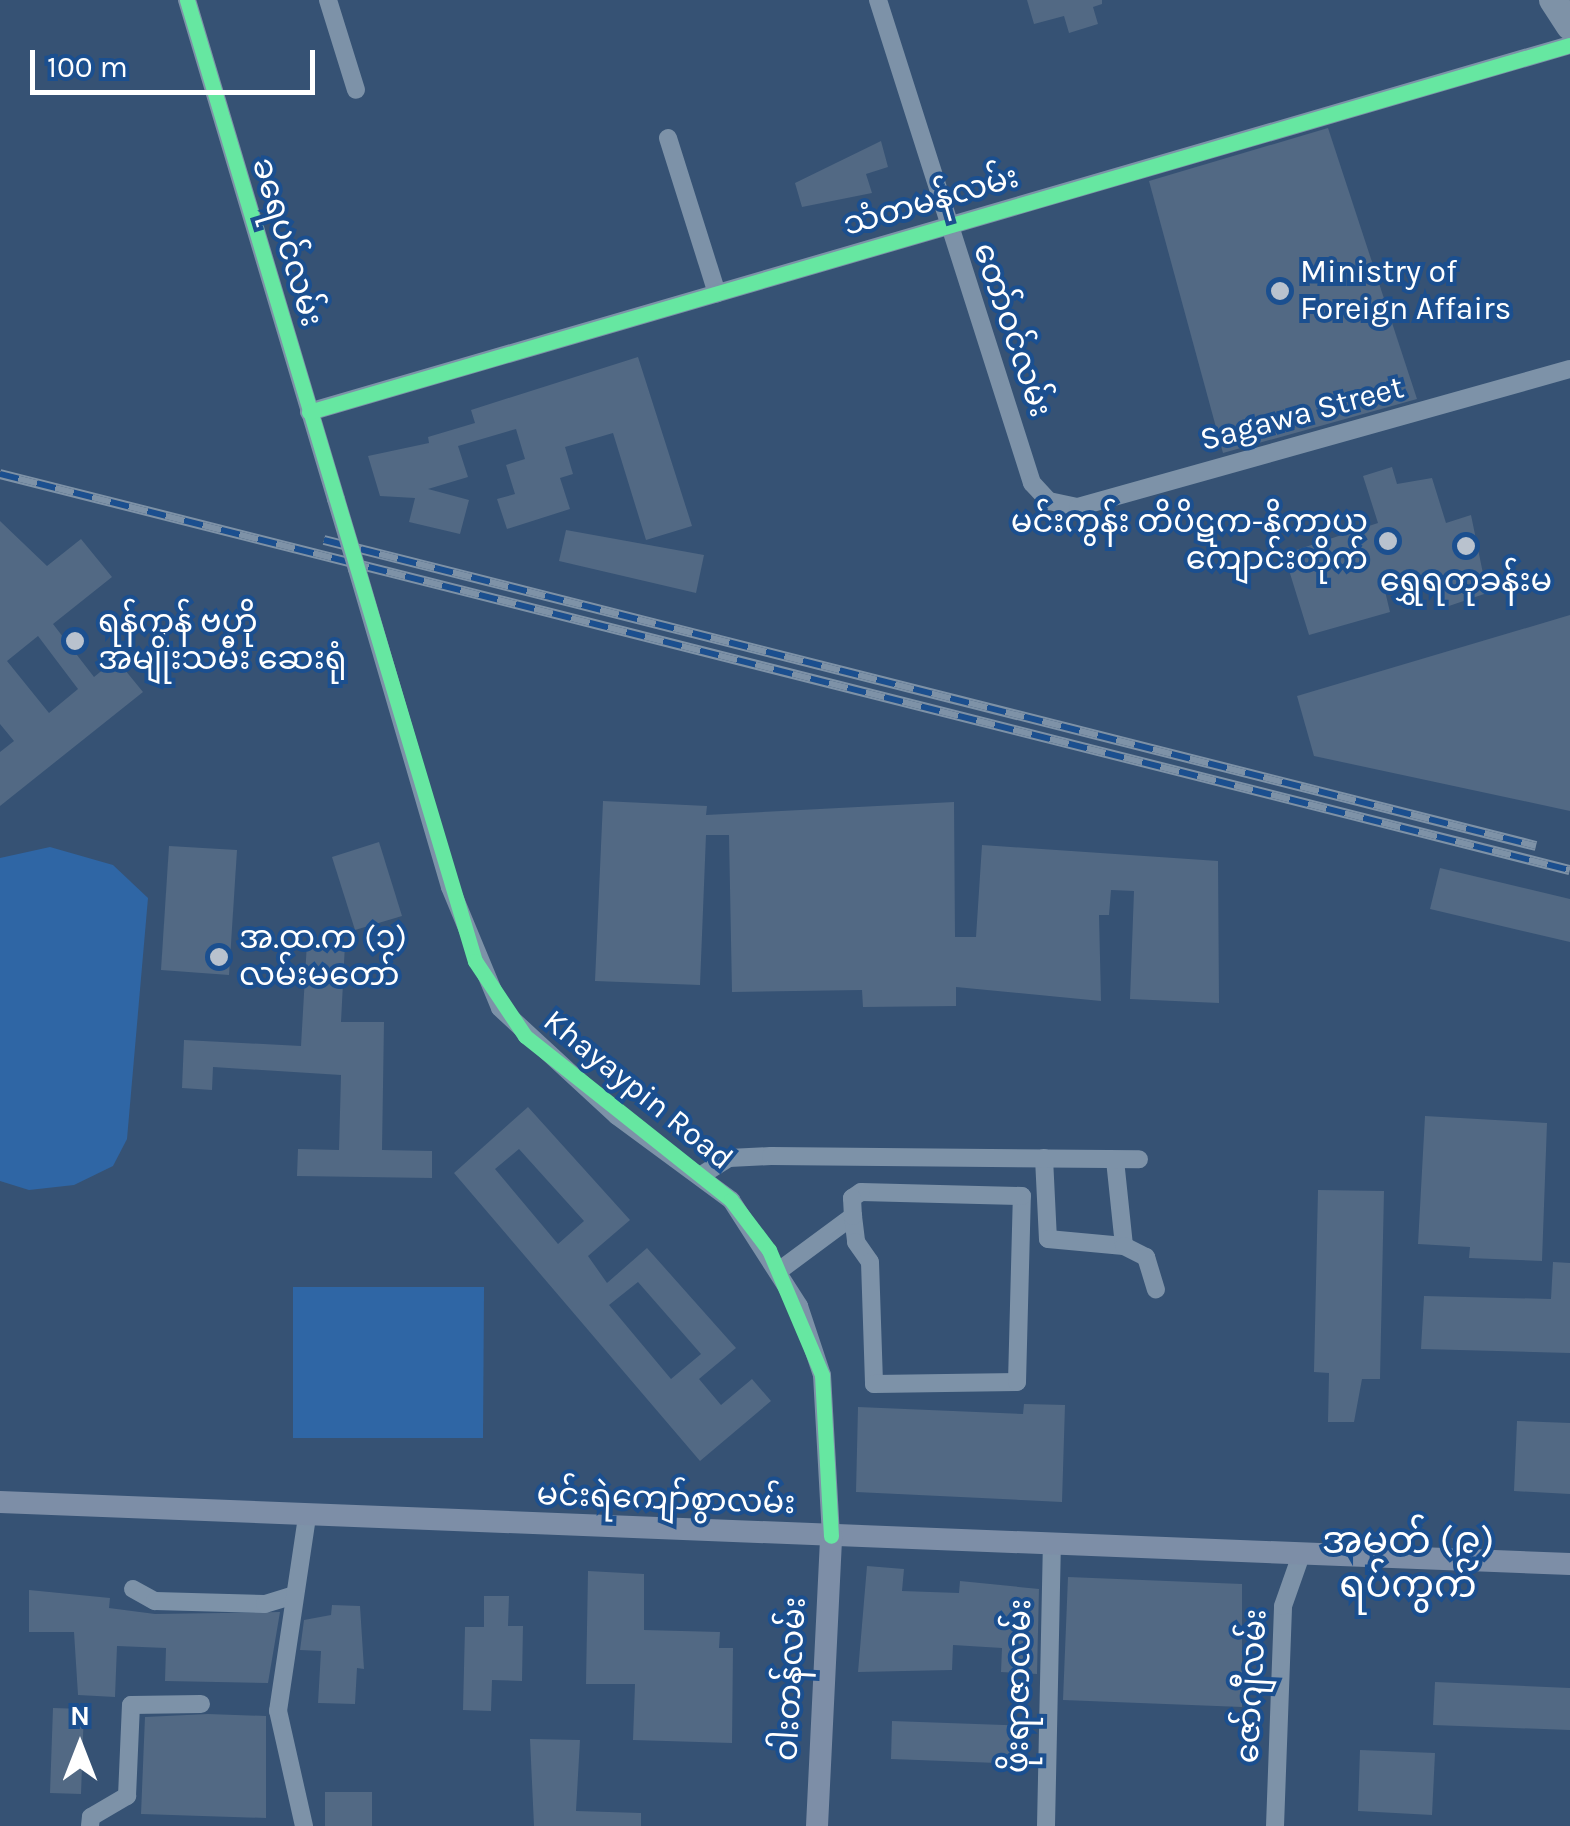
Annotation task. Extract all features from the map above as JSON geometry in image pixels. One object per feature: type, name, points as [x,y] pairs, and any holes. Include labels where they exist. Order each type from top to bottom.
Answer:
[{"type":"highway","points":[[1553,0],[1570,26]]},
{"type":"main road","name":"မင်းရဲကျော်စွာလမ်း","points":[[0,1502],[306,1518],[1570,1564]]},
{"type":"main road","name":"ဝါးတန်လမ်း","points":[[817,1826],[831,1536]]},
{"type":"street","name":"ခရေပင်လမ်း","points":[[186,0],[336,499]]},
{"type":"street","points":[[328,0],[356,90]]},
{"type":"street","name":"တော်ဝင်လမ်း","points":[[878,0],[945,225],[1032,482],[1049,501]]},
{"type":"street","name":"သံတမန်လမ်း","points":[[309,412],[1570,45]]},
{"type":"street","points":[[668,138],[717,293]]},
{"type":"street","name":"Sagawa Street","points":[[1049,501],[1078,507],[1570,369]]},
{"type":"street","name":"Khayaypin Road","points":[[336,499],[450,887],[500,1008],[617,1116],[700,1176],[756,1230],[780,1270],[822,1375],[831,1536]]},
{"type":"street","points":[[700,1176],[729,1158],[772,1156],[1139,1159]]},
{"type":"street","points":[[1044,1158],[1048,1240],[1124,1246],[1146,1258],[1156,1289]]},
{"type":"street","points":[[1116,1160],[1124,1246]]},
{"type":"street","points":[[861,1192],[1022,1196],[1017,1382],[874,1384],[870,1262],[856,1242],[853,1216],[852,1198],[861,1192]]},
{"type":"street","points":[[780,1270],[853,1216]]},
{"type":"street","points":[[304,1826],[278,1711],[291,1596],[302,1582],[306,1518]]},
{"type":"street","name":"ဖိုးရာဇာလမ်း","points":[[1046,1826],[1052,1547]]},
{"type":"street","name":"ဇော်ဂျီလမ်း","points":[[1275,1826],[1283,1606],[1302,1552]]},
{"type":"street","points":[[133,1590],[155,1602],[264,1604],[291,1596]]},
{"type":"street","points":[[90,1826],[91,1817],[127,1796],[131,1705],[201,1704]]},
{"type":"shaded area","points":[[50,847],[113,865],[148,898],[127,1139],[113,1166],[74,1185],[29,1190],[0,1181],[0,858]]},
{"type":"shaded area","points":[[293,1287],[484,1287],[483,1438],[293,1438]]},
{"type":"building","points":[[1027,0],[1102,0],[1102,4],[1093,7],[1098,24],[1069,33],[1064,16],[1034,24]]},
{"type":"building","name":"Ministry of Foreign Affairs","points":[[1328,128],[1417,399],[1223,453],[1149,181]]},
{"type":"building","points":[[881,141],[888,167],[866,174],[872,193],[802,207],[795,183]]},
{"type":"building","points":[[638,357],[692,526],[646,540],[613,433],[565,447],[573,474],[560,478],[570,509],[507,529],[497,499],[515,494],[506,465],[525,459],[516,429],[458,446],[468,477],[428,489],[469,500],[460,534],[409,522],[415,498],[380,496],[368,456],[429,443],[428,437],[475,423],[471,410]]},
{"type":"building","points":[[1392,467],[1397,484],[1432,478],[1446,523],[1471,515],[1487,593],[1446,607],[1433,572],[1384,587],[1390,612],[1309,635],[1284,554],[1378,523],[1363,476]]},
{"type":"building","points":[[0,521],[47,566],[81,539],[112,577],[53,624],[94,677],[116,659],[143,692],[0,806],[0,752],[14,741],[0,724]],"holes":[[[38,636],[78,689],[49,713],[7,661]]]},
{"type":"building","points":[[566,530],[704,555],[696,593],[559,561]]},
{"type":"building","points":[[1570,615],[1570,811],[1314,756],[1297,696]]},
{"type":"building","points":[[603,801],[707,806],[706,815],[954,802],[955,937],[976,937],[982,845],[1218,861],[1219,1003],[1130,999],[1134,891],[1111,890],[1109,915],[1099,915],[1101,1001],[956,987],[956,1006],[863,1007],[862,990],[732,992],[729,835],[706,835],[700,985],[595,981]]},
{"type":"building","points":[[379,842],[402,916],[355,930],[332,857]]},
{"type":"building","points":[[169,846],[237,850],[229,975],[161,970]]},
{"type":"building","points":[[1440,868],[1570,899],[1570,942],[1430,909]]},
{"type":"building","points":[[307,942],[345,944],[341,1022],[384,1022],[382,1150],[432,1151],[432,1178],[297,1176],[298,1149],[339,1150],[341,1075],[213,1067],[212,1090],[182,1088],[184,1040],[301,1046]]},
{"type":"building","points":[[528,1107],[630,1220],[588,1256],[607,1283],[647,1248],[736,1348],[699,1379],[721,1405],[752,1379],[771,1401],[700,1461],[454,1173]],"holes":[[[519,1149],[584,1221],[558,1244],[495,1169]],[[638,1282],[701,1354],[671,1379],[609,1305]]]},
{"type":"building","points":[[1425,1116],[1547,1123],[1542,1261],[1469,1258],[1470,1247],[1418,1244]]},
{"type":"building","points":[[1318,1190],[1384,1191],[1380,1379],[1362,1379],[1354,1422],[1328,1422],[1329,1373],[1314,1372]]},
{"type":"building","points":[[1553,1262],[1570,1263],[1570,1353],[1421,1349],[1424,1296],[1551,1299]]},
{"type":"building","points":[[1024,1404],[1065,1405],[1062,1502],[856,1492],[858,1407],[1023,1414]]},
{"type":"building","points":[[1517,1421],[1570,1423],[1570,1494],[1514,1491]]},
{"type":"building","points":[[867,1566],[904,1569],[902,1591],[959,1593],[960,1581],[1039,1589],[1037,1674],[1001,1672],[1002,1648],[953,1645],[952,1670],[858,1672]]},
{"type":"building","points":[[588,1571],[644,1574],[644,1630],[720,1632],[719,1648],[733,1648],[732,1743],[633,1740],[635,1684],[586,1684]]},
{"type":"building","points":[[1068,1577],[1242,1584],[1242,1707],[1063,1700]]},
{"type":"building","points":[[29,1590],[110,1598],[109,1608],[155,1614],[280,1612],[268,1683],[165,1681],[166,1648],[117,1646],[115,1697],[78,1695],[74,1632],[29,1632]]},
{"type":"building","points":[[484,1596],[509,1596],[508,1626],[523,1626],[522,1681],[492,1680],[491,1711],[463,1710],[465,1627],[484,1627]]},
{"type":"building","points":[[332,1605],[360,1606],[364,1669],[357,1668],[355,1704],[318,1703],[321,1651],[300,1650],[304,1620],[331,1615]]},
{"type":"building","points":[[1435,1682],[1570,1688],[1570,1730],[1433,1725]]},
{"type":"building","points":[[53,1708],[84,1709],[81,1794],[50,1793]]},
{"type":"building","points":[[266,1716],[266,1818],[141,1814],[145,1717]]},
{"type":"building","points":[[892,1721],[1029,1726],[1027,1764],[891,1759]]},
{"type":"building","points":[[530,1739],[580,1740],[576,1811],[641,1813],[641,1826],[534,1826]]},
{"type":"building","points":[[1360,1750],[1435,1753],[1432,1815],[1358,1811]]},
{"type":"building","points":[[325,1792],[372,1792],[372,1826],[325,1826]]},
{"type":"railway","points":[[0,474],[1570,870]]},
{"type":"railway","points":[[324,540],[1536,846]]},
{"type":"cycle path","points":[[187,0],[475,961],[525,1036],[731,1200],[769,1250],[822,1375],[831,1536]]},
{"type":"cycle path","points":[[309,412],[1570,45]]},
{"type":"place","name":"Ministry of Foreign Affairs","points":[[1280,291]]},
{"type":"place","name":"မင်းကွန်း တိပိဋက-နိကာယ ကျောင်းတိုက်","points":[[1388,541]]},
{"type":"place","name":"ရွှေရတုခန်းမ","points":[[1466,546]]},
{"type":"place","name":"ရန်ကုန် ဗဟို အမျိုးသမီး ဆေးရုံ","points":[[75,641]]},
{"type":"place","name":"အ.ထ.က (၁) လမ်းမတော်","points":[[219,957]]},
{"type":"district","name":"အမှတ် (၉) ရပ်ကွက်","points":[[1408,1563]]}]
